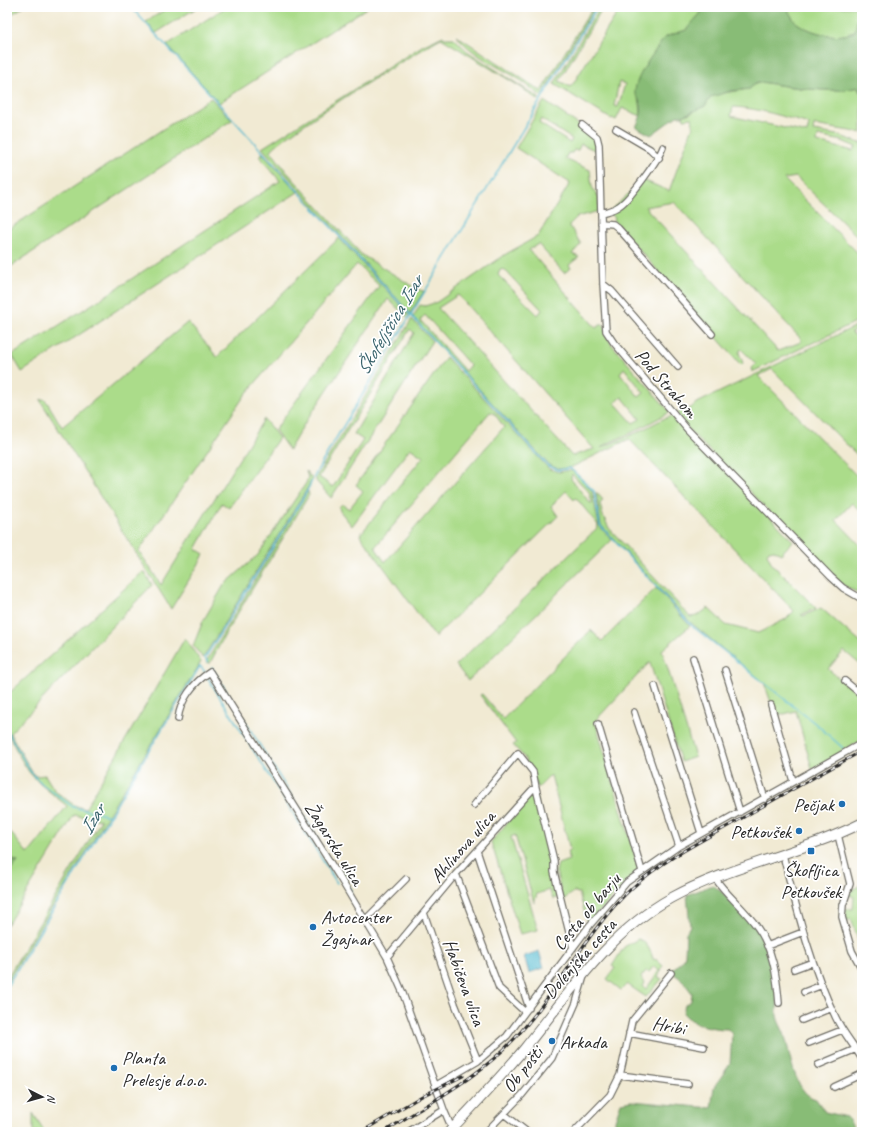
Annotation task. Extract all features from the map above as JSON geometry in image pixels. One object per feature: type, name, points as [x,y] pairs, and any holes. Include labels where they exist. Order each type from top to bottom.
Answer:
[{"type":"main road","name":"Dolenjska cesta","points":[[451,1131],[523,1050],[586,972],[630,926],[670,899],[715,878],[838,835],[862,823]]},
{"type":"street","name":"Pod Strahom","points":[[582,125],[597,137],[599,145],[603,284],[606,330],[629,361],[701,445],[831,577],[843,588],[862,599]]},
{"type":"street","points":[[616,129],[650,149],[659,158]]},
{"type":"street","points":[[601,213],[620,206],[659,158],[664,147]]},
{"type":"street","points":[[601,223],[607,222],[618,228],[712,334]]},
{"type":"street","points":[[603,284],[612,291],[678,366]]},
{"type":"street","points":[[692,658],[740,812]]},
{"type":"street","points":[[725,670],[764,799]]},
{"type":"street","name":"Žagarska ulica","points":[[178,719],[178,710],[194,684],[210,672],[387,957],[402,991],[451,1131]]},
{"type":"street","points":[[845,681],[862,695]]},
{"type":"street","points":[[655,686],[701,833]]},
{"type":"street","points":[[771,705],[793,781]]},
{"type":"street","points":[[634,712],[679,846]]},
{"type":"street","name":"Cesta ob barju","points":[[598,724],[642,871]]},
{"type":"street","name":"Cesta ob barju","points":[[435,1086],[478,1061],[507,1036],[608,903],[627,882],[679,846],[862,743]]},
{"type":"street","points":[[474,805],[518,753],[533,772],[554,861],[554,872],[573,948]]},
{"type":"street","name":"Ahlinova ulica","points":[[387,957],[456,874],[532,790],[536,788]]},
{"type":"street","points":[[838,835],[850,884],[843,905],[842,917],[852,951],[862,969]]},
{"type":"street","points":[[477,851],[527,1010]]},
{"type":"street","points":[[783,855],[803,932],[813,962],[831,1008],[842,1030],[862,1059]]},
{"type":"street","points":[[456,874],[499,988],[527,1010]]},
{"type":"street","points":[[715,878],[721,887],[757,927],[767,946],[777,973],[779,1003]]},
{"type":"street","points":[[365,920],[406,879]]},
{"type":"street","name":"Habičeva ulica","points":[[424,913],[455,1004],[478,1061]]},
{"type":"street","points":[[767,946],[803,932]]},
{"type":"street","points":[[794,969],[813,962]]},
{"type":"street","name":"Ob pošti","points":[[486,1132],[522,1095],[552,1058],[576,1003],[586,972]]},
{"type":"street","name":"Hribi","points":[[574,1132],[610,1095],[620,1075],[632,1021],[671,973]]},
{"type":"street","points":[[804,992],[822,984]]},
{"type":"street","points":[[802,1020],[831,1008]]},
{"type":"street","points":[[809,1043],[842,1030]]},
{"type":"street","name":"Hribi","points":[[629,1033],[704,1047]]},
{"type":"street","points":[[818,1065],[856,1050]]},
{"type":"street","points":[[834,1087],[862,1074]]},
{"type":"street","points":[[620,1075],[688,1084]]},
{"type":"street","points":[[408,1132],[444,1110]]},
{"type":"street","points":[[504,1114],[526,1132]]},
{"type":"green space","points":[[7,7],[23,7],[7,17]]},
{"type":"green space","points":[[169,7],[198,7],[156,33],[146,22]]},
{"type":"green space","points":[[226,7],[368,7],[219,103],[167,45]]},
{"type":"green space","points":[[593,7],[595,7],[541,96],[518,78],[490,63],[468,48],[456,35],[541,91]]},
{"type":"green space","points":[[600,7],[603,7],[559,81],[571,87],[621,7],[706,7],[686,30],[665,37],[646,65],[635,92],[640,102],[641,116],[622,108],[616,120],[611,119],[554,84]],"holes":[[[619,82],[625,84],[618,107],[614,106]]]},
{"type":"green space","points":[[706,7],[787,7],[794,20],[803,27],[818,33],[834,36],[849,34],[855,31],[858,16],[862,10],[862,93],[857,87],[824,90],[761,82],[753,85],[750,89],[731,91],[711,97],[705,106],[683,116],[677,116],[651,135],[636,127],[640,116],[641,106],[635,94],[635,90],[643,69],[665,37],[686,30]]},
{"type":"green space","points":[[787,7],[862,7],[855,31],[849,34],[834,36],[818,33],[803,27],[794,20]]},
{"type":"green space","points":[[443,36],[444,38],[454,38],[467,51],[539,98],[538,100],[519,86],[441,38],[379,75],[321,113],[296,130],[271,151],[286,171],[362,255],[419,290],[424,291],[410,313],[262,148],[422,46]]},
{"type":"green space","points":[[761,82],[824,90],[857,87],[862,96],[862,133],[814,125],[813,131],[837,135],[860,143],[862,142],[862,241],[796,177],[784,179],[862,257],[862,319],[752,372],[751,368],[756,364],[741,349],[739,353],[743,363],[741,365],[613,220],[615,218],[609,212],[643,180],[669,191],[693,126],[692,118],[684,119],[683,116],[705,106],[711,97],[717,94],[749,89],[753,85]],"holes":[[[733,107],[762,111],[809,124],[807,133],[731,116]],[[818,136],[842,141],[856,147],[853,151],[817,142]],[[674,202],[801,339],[801,342],[778,351],[645,207]]]},
{"type":"green space","points":[[211,98],[232,120],[7,269],[7,230]]},
{"type":"green space","points":[[544,101],[582,127],[596,139],[597,151],[581,144],[578,150],[568,153],[565,159],[590,170],[592,187],[599,198],[599,211],[577,217],[569,225],[581,244],[572,254],[579,257],[569,265],[571,268],[564,273],[538,244],[529,250],[596,328],[600,325],[604,325],[606,335],[612,345],[670,412],[633,432],[604,445],[601,448],[663,419],[673,416],[793,541],[781,554],[774,550],[769,551],[767,554],[772,564],[816,608],[801,615],[803,616],[821,608],[862,644],[862,666],[844,651],[828,669],[862,697],[862,740],[812,769],[796,711],[776,716],[764,683],[690,622],[601,525],[596,492],[603,500],[600,504],[603,516],[609,528],[690,617],[697,616],[708,608],[726,625],[758,633],[786,619],[794,611],[629,439],[572,467],[559,469],[549,465],[413,317],[420,305],[425,306],[437,302],[506,254],[538,236],[570,183],[516,148]],"holes":[[[541,119],[572,139],[570,143],[539,123]],[[504,269],[542,310],[538,315],[498,275],[500,270]],[[458,295],[594,449],[572,456],[438,308]],[[425,315],[470,365],[465,371],[420,320]],[[624,368],[644,393],[639,397],[620,373]],[[622,397],[640,419],[633,423],[615,403]]]},
{"type":"green space","points":[[262,153],[298,192],[22,372],[12,355],[113,291],[280,181],[259,156]]},
{"type":"green space","points":[[339,238],[409,315],[407,317],[388,299],[303,426],[289,450],[275,430],[379,286],[357,264],[245,395],[139,551],[161,585],[264,419],[279,438],[229,508],[222,503],[196,549],[204,554],[171,609],[40,400],[44,399],[47,402],[62,427],[188,322],[217,357]]},
{"type":"green space","points":[[412,319],[432,341],[331,498],[316,481],[316,477]],"holes":[[[410,329],[414,333],[354,434],[363,440],[333,487],[319,477]]]},
{"type":"green space","points":[[862,323],[862,327],[851,332],[862,342],[862,453],[859,457],[772,369],[758,376],[859,478],[862,476],[862,513],[852,503],[836,520],[862,547],[862,593],[860,594],[841,584],[689,430],[677,414],[678,412],[691,408],[695,404]]},
{"type":"green space","points":[[446,357],[549,469],[559,472],[570,470],[578,475],[592,491],[599,526],[612,540],[468,681],[456,665],[597,528],[598,525],[576,498],[574,500],[566,491],[551,506],[558,516],[435,637],[360,535],[423,457],[410,448],[352,526],[340,511],[339,507],[342,504],[349,509],[363,491],[356,485]],"holes":[[[490,412],[494,413],[504,427],[385,562],[375,547]],[[572,474],[589,492],[592,503],[590,503],[571,479]]]},
{"type":"green space","points":[[306,471],[312,479],[308,487],[203,658],[193,646],[203,621],[224,585],[258,555],[306,483],[308,478]]},
{"type":"green space","points":[[308,491],[309,495],[227,631],[210,663],[206,662]]},
{"type":"green space","points":[[144,571],[152,585],[10,733],[32,772],[36,776],[45,775],[55,791],[74,805],[85,809],[185,638],[201,662],[7,982],[7,978],[101,820],[74,815],[7,925],[7,875],[18,862],[7,856],[7,828],[28,854],[67,806],[40,784],[29,772],[21,759],[7,732],[7,695]]},
{"type":"green space","points":[[656,588],[690,626],[662,650],[695,757],[681,762],[649,663],[595,721],[639,870],[626,882],[588,924],[579,893],[574,892],[563,900],[556,871],[558,864],[569,860],[567,851],[570,850],[551,775],[538,788],[524,757],[513,745],[516,743],[480,695],[482,694],[503,719],[591,630],[602,641]]},
{"type":"green space","points":[[533,792],[535,793],[553,866],[558,897],[553,899],[549,890],[537,894],[534,903],[515,835],[511,837],[538,930],[520,934],[491,842]]},
{"type":"green space","points":[[7,856],[14,861],[18,861],[7,875]]},
{"type":"green space","points":[[343,864],[352,875],[346,880],[339,868]]},
{"type":"green space","points":[[862,884],[862,951],[851,919],[846,921],[846,909],[853,909],[854,897],[849,895],[852,890]]},
{"type":"green space","points":[[713,885],[731,900],[759,930],[771,960],[777,984],[777,1016],[784,1033],[798,1081],[809,1096],[816,1099],[825,1112],[847,1117],[857,1132],[615,1132],[615,1120],[621,1103],[631,1101],[711,1108],[714,1087],[730,1064],[732,1034],[728,1029],[703,1026],[692,1021],[683,1013],[685,1005],[691,1001],[692,993],[682,980],[673,973],[674,968],[683,960],[685,955],[686,933],[690,926],[687,895]]},
{"type":"green space","points":[[638,939],[641,940],[648,947],[653,959],[657,960],[663,966],[658,977],[662,979],[646,997],[627,984],[621,990],[607,979],[615,968],[612,966],[624,947]],"holes":[[[654,966],[659,971],[646,989],[643,986],[645,983],[641,977],[646,971],[649,972]]]},
{"type":"green space","points":[[33,1113],[45,1132],[33,1132]]},
{"type":"water","points":[[539,951],[544,968],[529,973],[524,956]]},
{"type":"waterway","points":[[131,7],[548,466],[559,470],[570,468],[594,491],[600,525],[691,625],[816,724],[843,748]]},
{"type":"waterway","name":"Škofeljščica Izar","points":[[208,662],[205,658],[307,491],[338,435],[597,7]]},
{"type":"waterway","name":"Izar","points":[[7,986],[200,666],[205,672]]},
{"type":"waterway","points":[[212,668],[318,839]]},
{"type":"waterway","points":[[208,678],[337,883]]},
{"type":"waterway","points":[[7,730],[30,771],[42,784],[73,807],[110,816]]},
{"type":"waterway","points":[[347,884],[351,891]]},
{"type":"railway","points":[[384,1132],[469,1078],[501,1052],[515,1038],[545,1001],[600,923],[632,888],[644,878],[669,860],[696,844],[862,751]]},
{"type":"railway","points":[[361,1132],[422,1096],[463,1076]]},
{"type":"place","name":"Pečjak","points":[[842,804]]},
{"type":"place","name":"Petkovšek","points":[[799,831]]},
{"type":"place","name":"Škofljica Petkovšek","points":[[811,851]]},
{"type":"place","name":"Avtocenter Žgajnar","points":[[313,927]]},
{"type":"place","name":"Arkada","points":[[552,1041]]},
{"type":"place","name":"Planta Prelesje d.o.o.","points":[[114,1068]]}]
